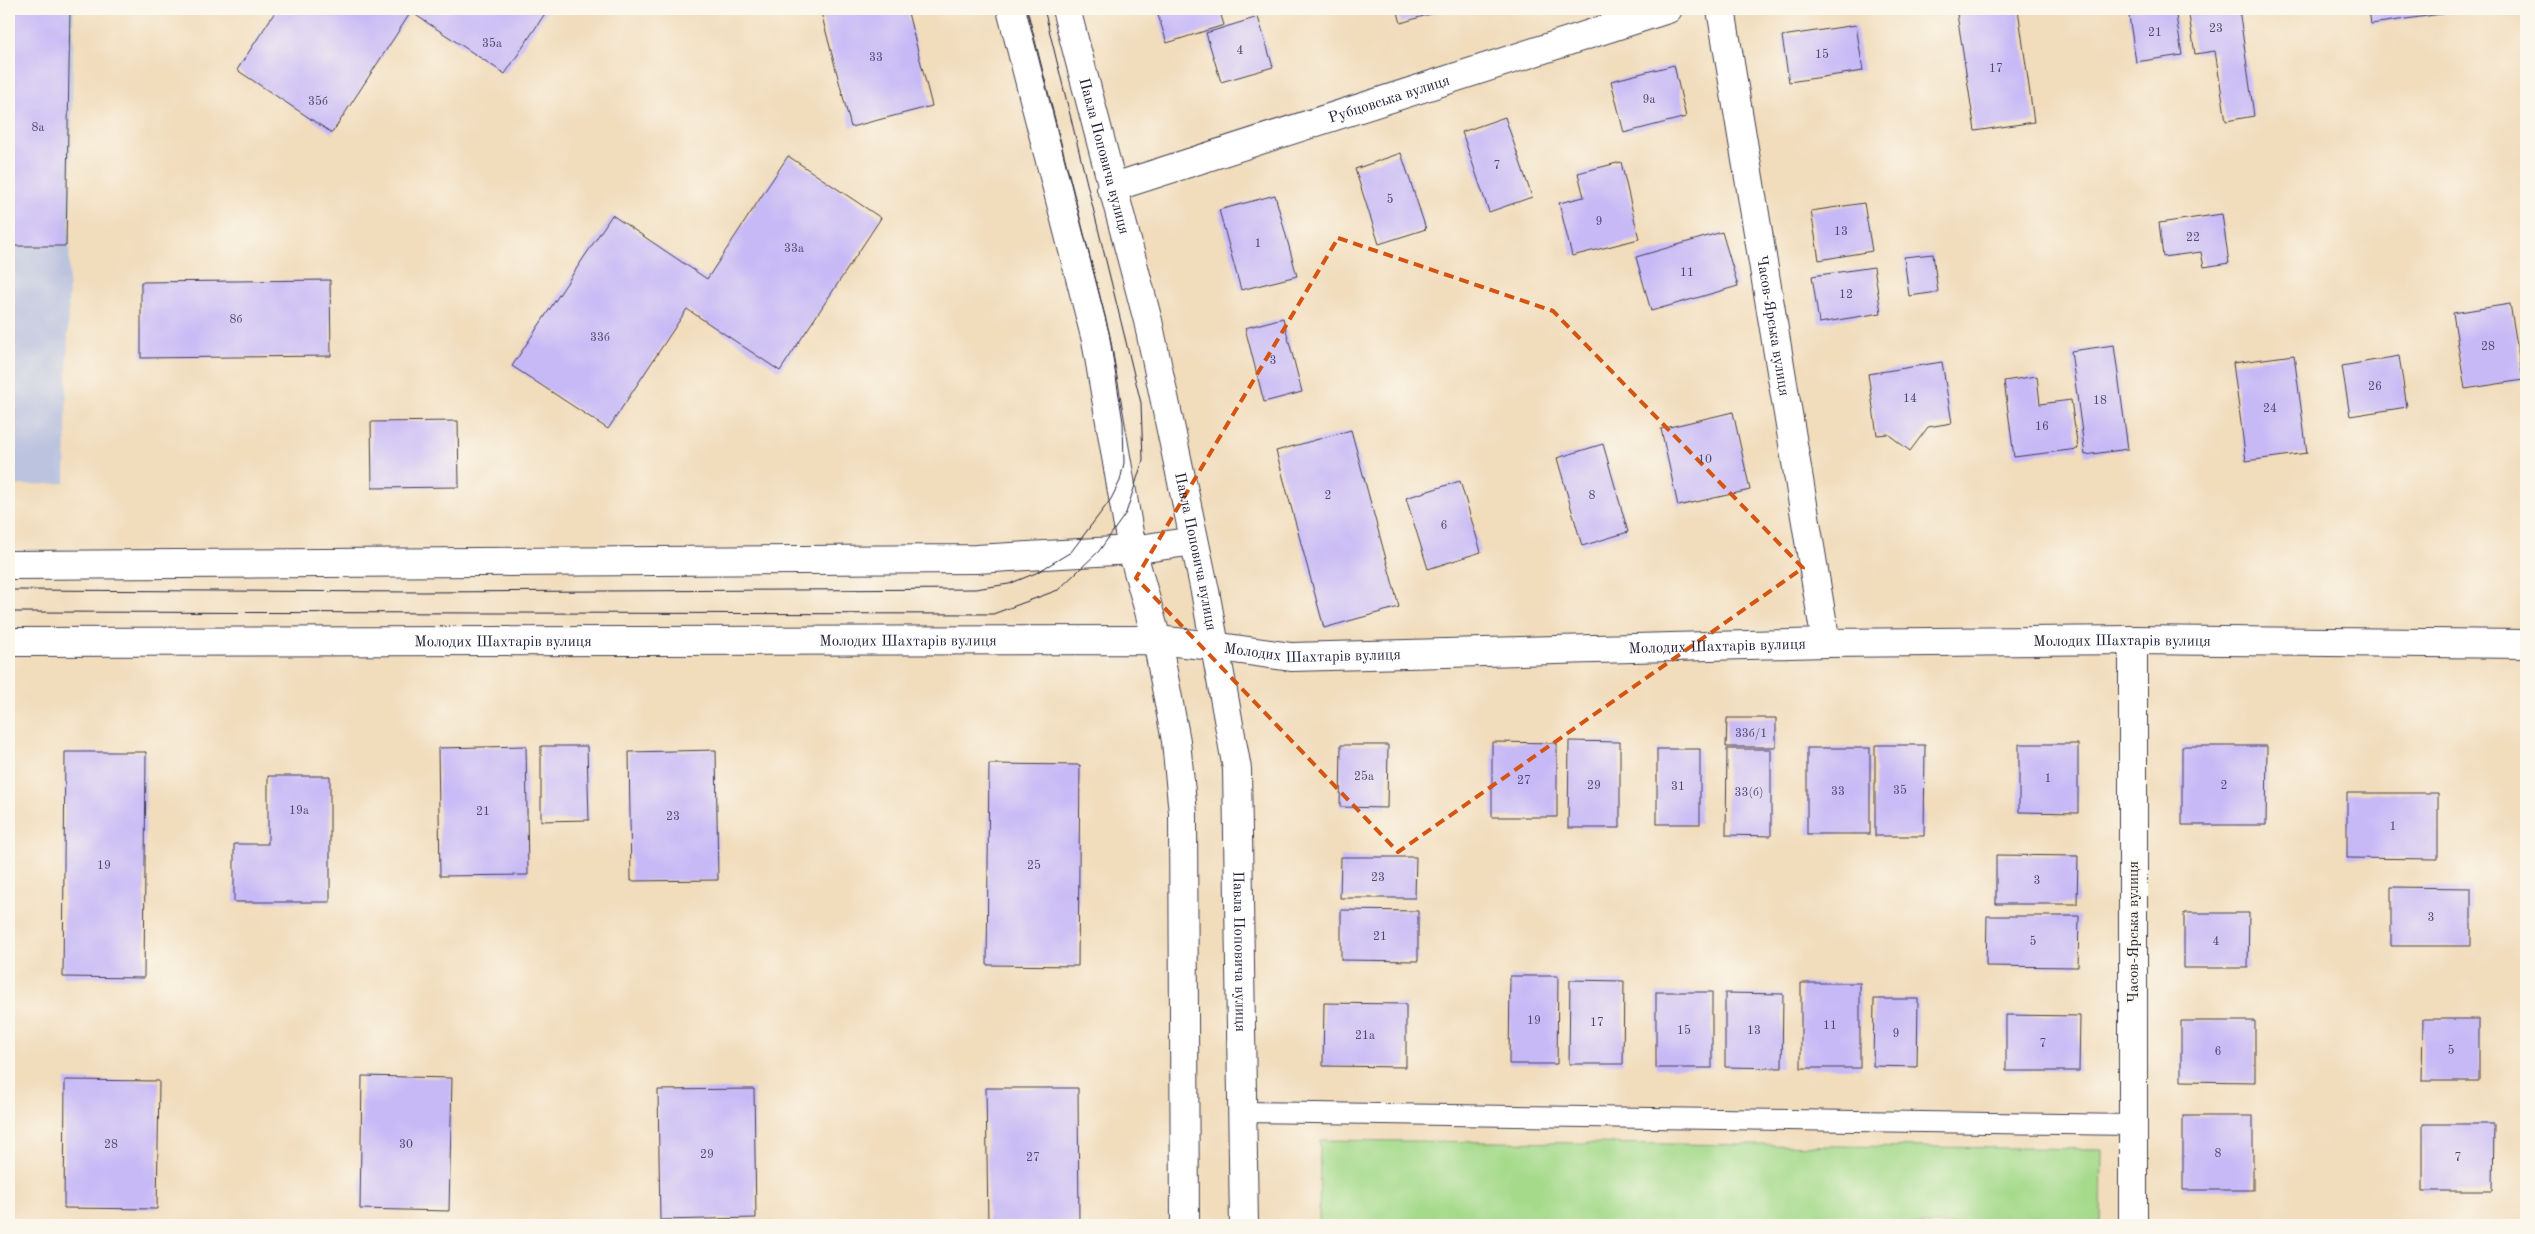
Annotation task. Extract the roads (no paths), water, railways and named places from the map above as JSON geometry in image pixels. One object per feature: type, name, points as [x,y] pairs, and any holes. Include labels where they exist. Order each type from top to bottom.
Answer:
[{"type":"main road","points":[[1011,9],[1096,340],[1132,550],[1157,640],[1176,741],[1182,813],[1186,1225]]},
{"type":"main road","name":"Павла Поповича вулиця","points":[[1066,9],[1111,188],[1148,321],[1205,591],[1213,646],[1237,769],[1244,1112],[1244,1225]]},
{"type":"main road","name":"Рубцовська вулиця","points":[[1111,188],[1668,9]]},
{"type":"main road","name":"Часов-Ярська вулиця","points":[[1721,9],[1826,643]]},
{"type":"main road","points":[[9,565],[976,559],[1132,550],[1194,541]]},
{"type":"main road","name":"Молодих Шахтарів вулиця","points":[[9,642],[1157,640],[1291,657],[1826,643],[2133,640],[2526,644]]},
{"type":"main road","name":"Часов-Ярська вулиця","points":[[2132,1225],[2133,640]]},
{"type":"lane","points":[[1244,1112],[2132,1125]]},
{"type":"tram line","points":[[9,590],[423,592],[975,589],[1009,584],[1036,573],[1071,552],[1111,499],[1120,481],[1124,463],[1123,422],[1109,332],[1027,9]]},
{"type":"tram line","points":[[9,612],[993,614],[1058,590],[1099,551],[1126,513],[1143,460],[1141,403],[1044,9]]}]
